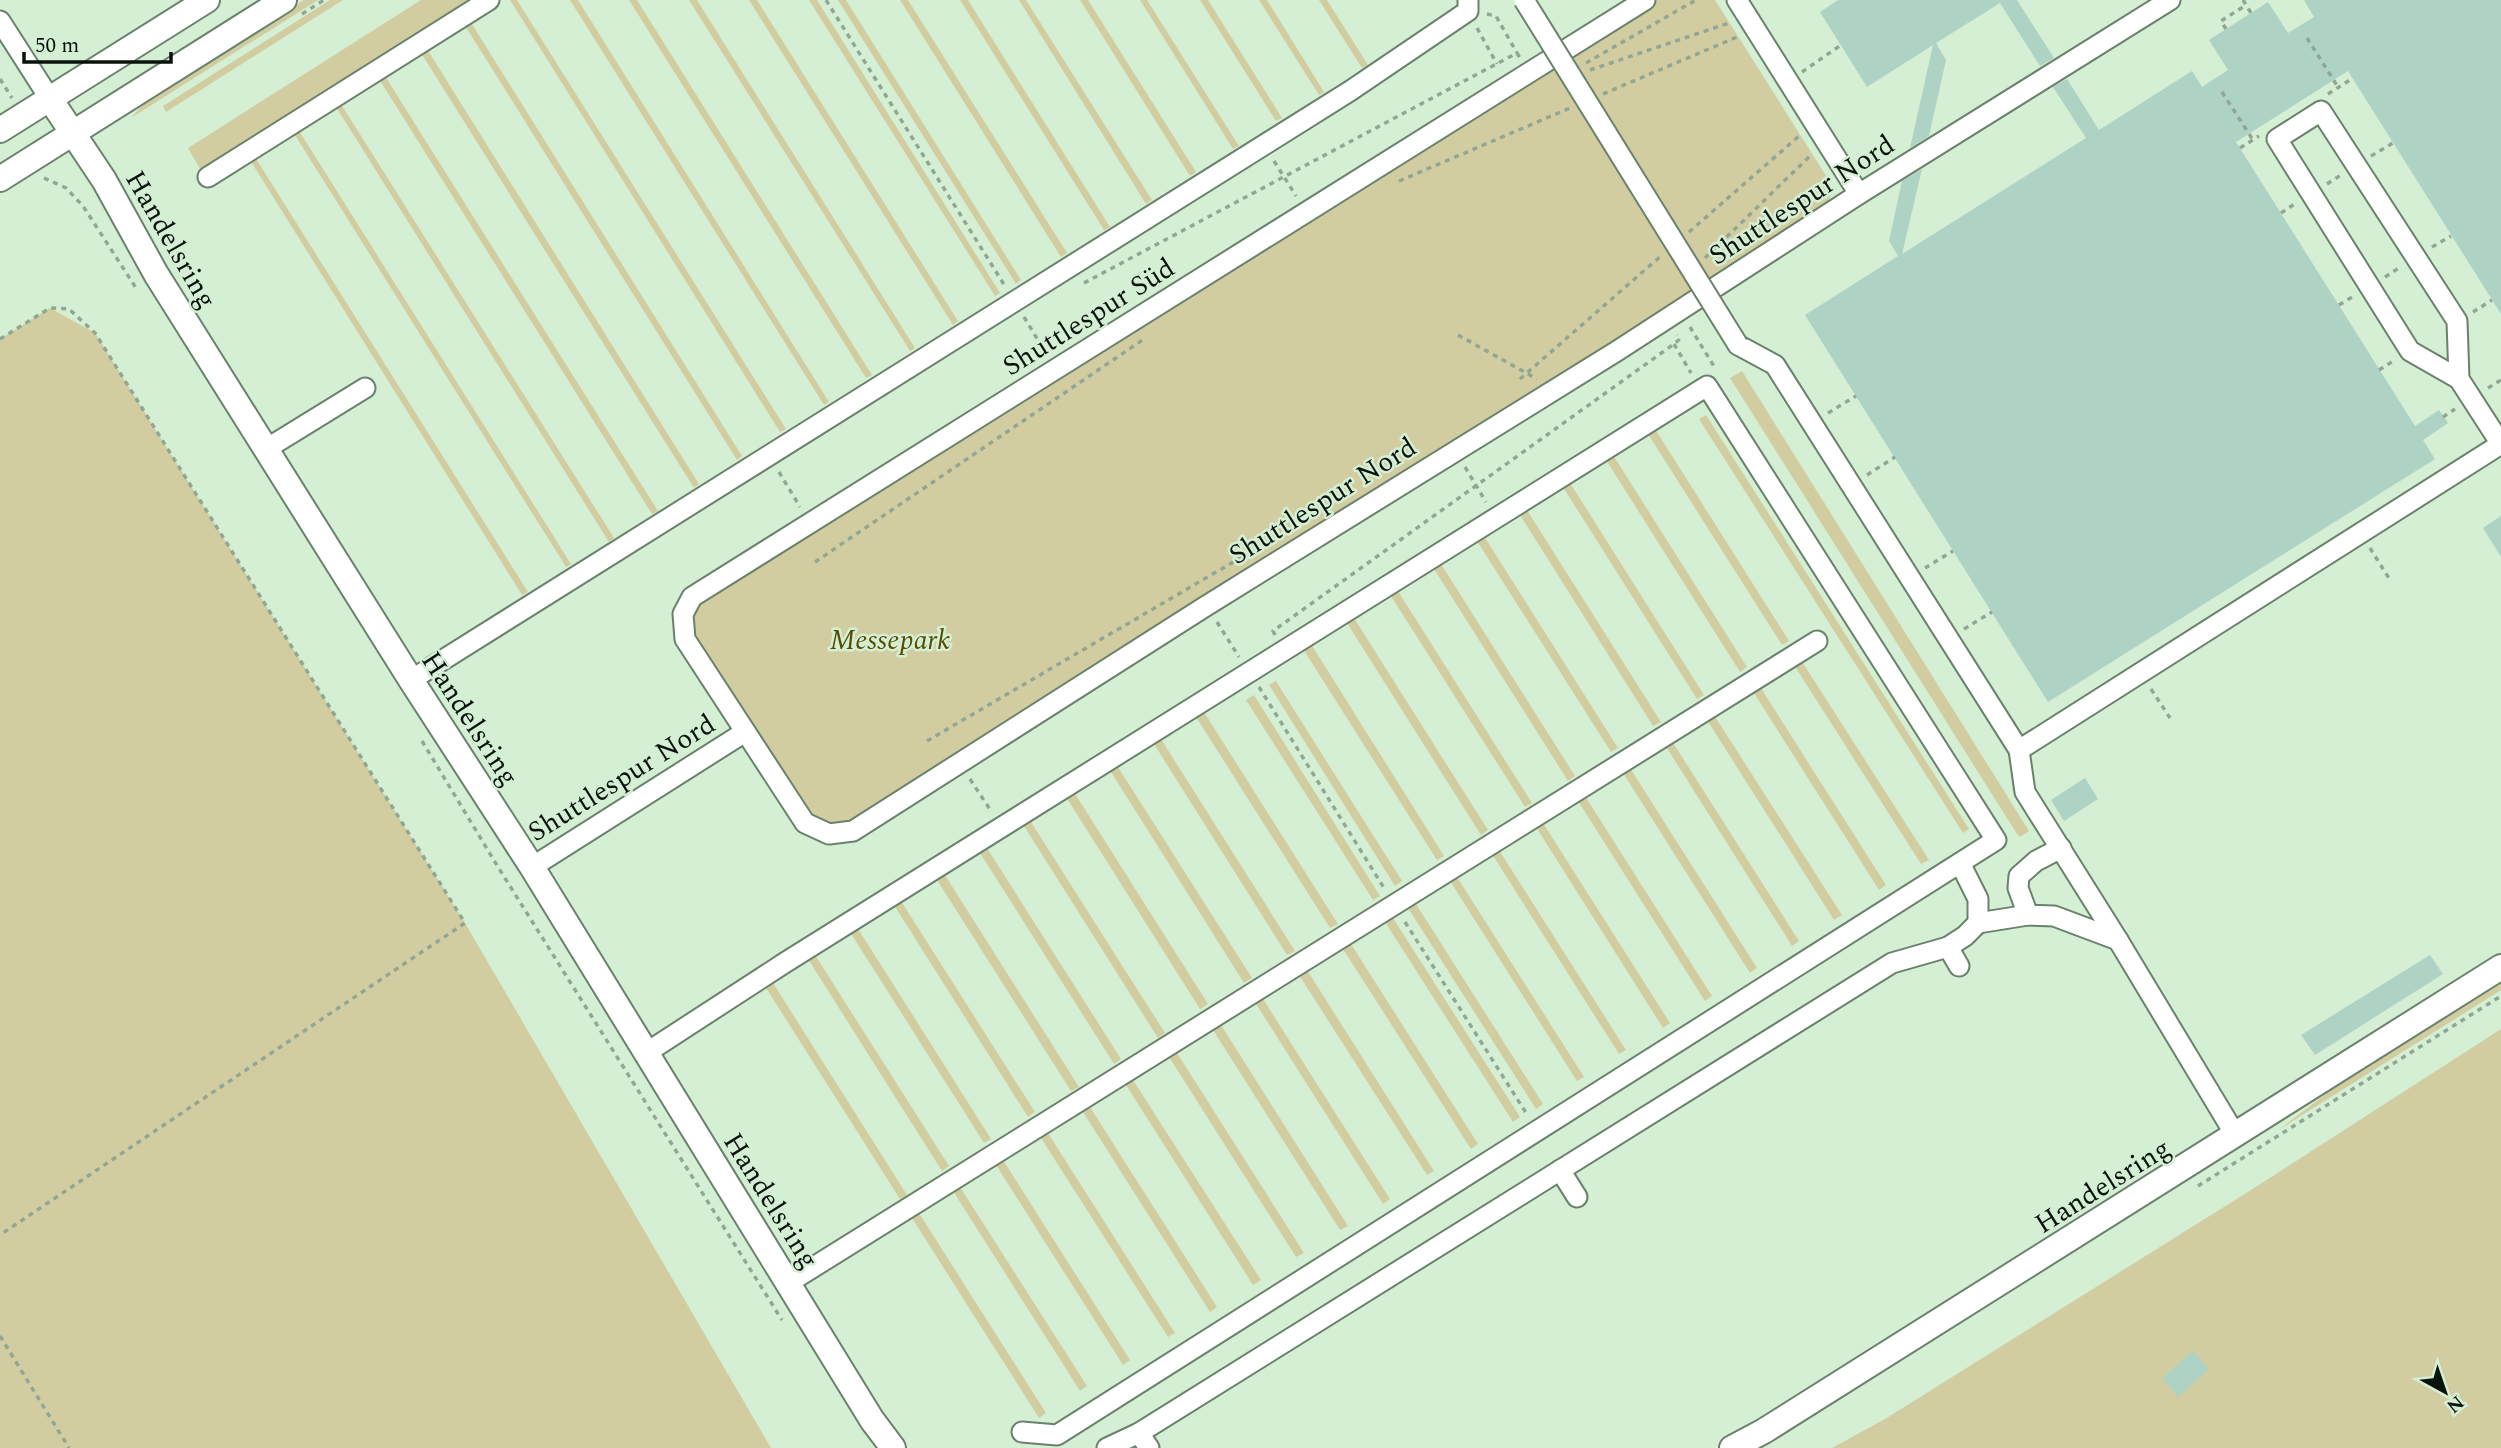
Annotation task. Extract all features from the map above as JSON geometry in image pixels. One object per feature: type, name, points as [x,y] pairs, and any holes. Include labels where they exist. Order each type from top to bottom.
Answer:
[{"type":"main road","points":[[0,130],[207,0]]},
{"type":"main road","points":[[0,179],[284,0]]},
{"type":"main road","name":"Handelsring","points":[[50,99],[104,180],[156,274],[532,867],[872,1420],[893,1448]]},
{"type":"main road","name":"Handelsring","points":[[1732,1448],[1764,1431],[2236,1136],[2501,967]]},
{"type":"street","points":[[208,177],[489,0]]},
{"type":"street","points":[[411,680],[1350,91],[1468,11],[1468,0]]},
{"type":"street","points":[[1524,0],[1738,345],[1774,365],[2019,750],[2025,792],[2236,1136]]},
{"type":"street","name":"Shuttlespur Süd","points":[[745,732],[685,639],[683,614],[692,597],[1645,0]]},
{"type":"street","name":"Shuttlespur Nord","points":[[532,867],[745,732],[805,823],[829,834],[852,831],[1455,450],[1546,384],[1667,318],[1858,194],[2170,0]]},
{"type":"street","points":[[1742,8],[1858,194]]},
{"type":"street","name":"Handelsring","points":[[0,21],[50,99]]},
{"type":"street","points":[[2019,750],[2501,444],[2459,379],[2410,351],[2277,139],[2321,111],[2457,321],[2459,379]]},
{"type":"street","points":[[646,1053],[745,988],[1707,386],[1996,840],[1057,1435],[1022,1432]]},
{"type":"street","points":[[266,449],[365,388]]},
{"type":"street","points":[[788,1283],[1817,641]]},
{"type":"street","points":[[2028,915],[2018,888],[2018,876],[2056,841]]},
{"type":"street","points":[[1960,863],[1978,899],[1978,923]]},
{"type":"street","points":[[1107,1448],[1144,1440],[1560,1170],[1892,963],[1948,947],[1978,923],[2028,915],[2054,916],[2118,940]]},
{"type":"street","points":[[1948,947],[1959,966]]},
{"type":"street","points":[[1560,1170],[1577,1196]]},
{"type":"path","points":[[827,0],[1055,369]]},
{"type":"path","points":[[1582,65],[1696,0]]},
{"type":"path","points":[[2243,0],[2251,13]]},
{"type":"path","points":[[2226,29],[2221,21],[2246,5]]},
{"type":"path","points":[[1586,72],[1742,8]]},
{"type":"path","points":[[1496,16],[1529,72]]},
{"type":"path","points":[[2307,38],[2338,87]]},
{"type":"path","points":[[1788,82],[1841,45]]},
{"type":"path","points":[[1488,48],[1497,64]]},
{"type":"path","points":[[1084,283],[1517,53]]},
{"type":"path","points":[[0,79],[12,97]]},
{"type":"path","points":[[2222,92],[2253,140]]},
{"type":"path","points":[[1699,264],[1825,141]]},
{"type":"path","points":[[2281,213],[2393,143]]},
{"type":"path","points":[[1264,145],[1306,213]]},
{"type":"path","points":[[43,177],[66,188],[83,206],[137,288]]},
{"type":"path","points":[[2339,305],[2451,236]]},
{"type":"path","points":[[2457,321],[2492,300]]},
{"type":"path","points":[[0,339],[50,308],[69,309],[95,333],[464,923],[0,1235]]},
{"type":"path","points":[[1284,650],[1273,631],[1680,339],[1667,318]]},
{"type":"path","points":[[1694,333],[1711,361]]},
{"type":"path","points":[[815,562],[1150,335]]},
{"type":"path","points":[[1458,335],[1546,384]]},
{"type":"path","points":[[1674,344],[1681,356]]},
{"type":"path","points":[[2379,370],[2410,351]]},
{"type":"path","points":[[1527,387],[1546,384]]},
{"type":"path","points":[[1811,423],[1856,396]]},
{"type":"path","points":[[1455,450],[1496,518]]},
{"type":"path","points":[[770,457],[811,524]]},
{"type":"path","points":[[1850,485],[1895,457]]},
{"type":"path","points":[[927,741],[1308,518]]},
{"type":"path","points":[[1909,577],[1953,551]]},
{"type":"path","points":[[1206,606],[1249,672]]},
{"type":"path","points":[[1948,638],[1992,612]]},
{"type":"path","points":[[422,740],[513,891],[787,1327]]},
{"type":"path","points":[[960,762],[1001,828]]},
{"type":"path","points":[[0,1336],[69,1448]]},
{"type":"green space","points":[[304,0],[318,0],[131,118],[147,100]]},
{"type":"green space","points":[[330,0],[343,0],[166,112],[163,106]]},
{"type":"green space","points":[[421,0],[470,0],[200,169],[188,148]]},
{"type":"green space","points":[[510,0],[517,0],[786,429],[780,432]]},
{"type":"green space","points":[[570,0],[578,0],[829,402],[824,405]]},
{"type":"green space","points":[[629,0],[637,0],[872,375],[866,378]]},
{"type":"green space","points":[[689,0],[697,0],[915,348],[910,351]]},
{"type":"green space","points":[[749,0],[757,0],[958,321],[953,325]]},
{"type":"green space","points":[[809,0],[817,0],[1000,293],[995,296]]},
{"type":"green space","points":[[838,0],[846,0],[1021,280],[1016,284]]},
{"type":"green space","points":[[900,0],[908,0],[1067,253],[1061,257]]},
{"type":"green space","points":[[960,0],[968,0],[1110,227],[1104,230]]},
{"type":"green space","points":[[1019,0],[1026,0],[1152,200],[1146,204]]},
{"type":"green space","points":[[1080,0],[1088,0],[1196,172],[1190,176]]},
{"type":"green space","points":[[1140,0],[1147,0],[1239,146],[1233,149]]},
{"type":"green space","points":[[1200,0],[1208,0],[1282,118],[1276,121]]},
{"type":"green space","points":[[1259,0],[1267,0],[1324,92],[1319,95]]},
{"type":"green space","points":[[1319,0],[1327,0],[1368,65],[1362,68]]},
{"type":"green space","name":"Messepark","points":[[1658,0],[1715,0],[1830,182],[1831,194],[1820,210],[852,819],[839,824],[828,824],[807,812],[697,637],[694,615],[706,597]]},
{"type":"green space","points":[[470,21],[742,456],[737,460],[464,24]]},
{"type":"green space","points":[[427,49],[699,484],[694,488],[421,53]]},
{"type":"green space","points":[[385,76],[658,511],[652,514],[379,79]]},
{"type":"green space","points":[[341,104],[614,538],[609,542],[336,107]]},
{"type":"green space","points":[[298,129],[571,564],[566,567],[293,132]]},
{"type":"green space","points":[[255,157],[528,592],[522,595],[250,160]]},
{"type":"green space","points":[[50,308],[95,333],[465,923],[771,1448],[0,1448],[0,339]]},
{"type":"green space","points":[[1742,371],[2029,831],[2020,837],[1730,378]]},
{"type":"green space","points":[[1706,415],[1969,829],[1963,833],[1699,419]]},
{"type":"green space","points":[[1655,429],[1789,641],[1782,645],[1648,434]]},
{"type":"green space","points":[[1613,455],[1747,667],[1740,672],[1606,460]]},
{"type":"green space","points":[[1570,483],[1704,695],[1697,699],[1563,487]]},
{"type":"green space","points":[[1527,510],[1661,722],[1653,726],[1520,515]]},
{"type":"green space","points":[[1484,536],[1618,748],[1611,752],[1477,541]]},
{"type":"green space","points":[[1441,564],[1575,776],[1568,781],[1434,569]]},
{"type":"green space","points":[[1398,591],[1532,803],[1525,807],[1391,596]]},
{"type":"green space","points":[[1354,618],[1488,830],[1481,835],[1347,623]]},
{"type":"green space","points":[[1311,644],[1444,856],[1437,860],[1303,649]]},
{"type":"green space","points":[[1801,660],[1929,860],[1921,864],[1794,665]]},
{"type":"green space","points":[[1276,681],[1402,881],[1395,886],[1269,685]]},
{"type":"green space","points":[[1759,685],[1886,885],[1879,890],[1752,690]]},
{"type":"green space","points":[[1254,695],[1380,896],[1373,900],[1246,700]]},
{"type":"green space","points":[[1204,712],[1338,924],[1330,928],[1196,717]]},
{"type":"green space","points":[[1714,715],[1842,915],[1834,920],[1707,720]]},
{"type":"green space","points":[[1161,739],[1295,951],[1287,955],[1154,744]]},
{"type":"green space","points":[[1672,741],[1799,941],[1792,946],[1665,745]]},
{"type":"green space","points":[[1118,767],[1252,978],[1244,983],[1111,772]]},
{"type":"green space","points":[[1630,768],[1757,968],[1750,973],[1623,773]]},
{"type":"green space","points":[[1074,792],[1208,1004],[1200,1009],[1066,797]]},
{"type":"green space","points":[[1585,796],[1712,996],[1705,1001],[1578,801]]},
{"type":"green space","points":[[1031,822],[1165,1033],[1158,1038],[1024,826]]},
{"type":"green space","points":[[1543,823],[1670,1023],[1663,1028],[1536,827]]},
{"type":"green space","points":[[987,848],[1121,1059],[1114,1064],[980,853]]},
{"type":"green space","points":[[1499,850],[1626,1050],[1619,1054],[1492,854]]},
{"type":"green space","points":[[945,875],[1079,1087],[1071,1091],[937,880]]},
{"type":"green space","points":[[1457,877],[1584,1077],[1577,1081],[1450,881]]},
{"type":"green space","points":[[901,901],[1035,1112],[1028,1117],[894,905]]},
{"type":"green space","points":[[1416,904],[1543,1104],[1536,1109],[1408,908]]},
{"type":"green space","points":[[1393,918],[1520,1117],[1513,1122],[1385,922]]},
{"type":"green space","points":[[857,927],[991,1139],[984,1143],[850,932]]},
{"type":"green space","points":[[1351,944],[1478,1144],[1471,1149],[1343,949]]},
{"type":"green space","points":[[815,955],[949,1166],[942,1171],[808,959]]},
{"type":"green space","points":[[1307,970],[1434,1171],[1427,1175],[1299,975]]},
{"type":"green space","points":[[2501,979],[2501,990],[2277,1131],[2356,1071]]},
{"type":"green space","points":[[773,983],[907,1195],[900,1199],[766,988]]},
{"type":"green space","points":[[1263,999],[1390,1199],[1383,1204],[1256,1004]]},
{"type":"green space","points":[[1221,1025],[1348,1226],[1340,1230],[1213,1030]]},
{"type":"green space","points":[[2501,1029],[2501,1448],[1832,1448],[1885,1419],[2251,1190]]},
{"type":"green space","points":[[1177,1053],[1304,1253],[1296,1257],[1169,1057]]},
{"type":"green space","points":[[1133,1080],[1261,1280],[1253,1285],[1126,1085]]},
{"type":"green space","points":[[1090,1107],[1217,1307],[1210,1312],[1083,1112]]},
{"type":"green space","points":[[1048,1133],[1175,1333],[1168,1337],[1041,1138]]},
{"type":"green space","points":[[1003,1160],[1130,1360],[1123,1365],[996,1165]]},
{"type":"green space","points":[[960,1187],[1087,1386],[1080,1391],[953,1191]]},
{"type":"green space","points":[[919,1213],[1046,1413],[1039,1418],[912,1218]]},
{"type":"building","points":[[1838,0],[2017,0],[2054,58],[2040,66],[2000,3],[1936,43],[1946,60],[1929,136],[1910,148],[1933,45],[1867,87],[1820,12]]},
{"type":"building","points":[[2304,0],[2501,0],[2501,314],[2348,71],[2236,142],[2415,426],[2439,410],[2448,423],[2423,440],[2435,459],[2048,702],[1805,315],[1898,256],[1889,241],[1902,181],[1922,169],[1902,254],[2086,138],[2053,87],[2067,79],[2099,130],[2192,71],[2202,87],[2228,70],[2209,40],[2268,2],[2288,33],[2314,17]]},
{"type":"building","points":[[2501,516],[2501,557],[2483,528]]},
{"type":"building","points":[[2085,778],[2098,799],[2064,821],[2051,800]]},
{"type":"building","points":[[2430,955],[2443,974],[2315,1055],[2301,1035]]},
{"type":"building","points":[[2193,1351],[2209,1369],[2178,1397],[2162,1378]]}]
